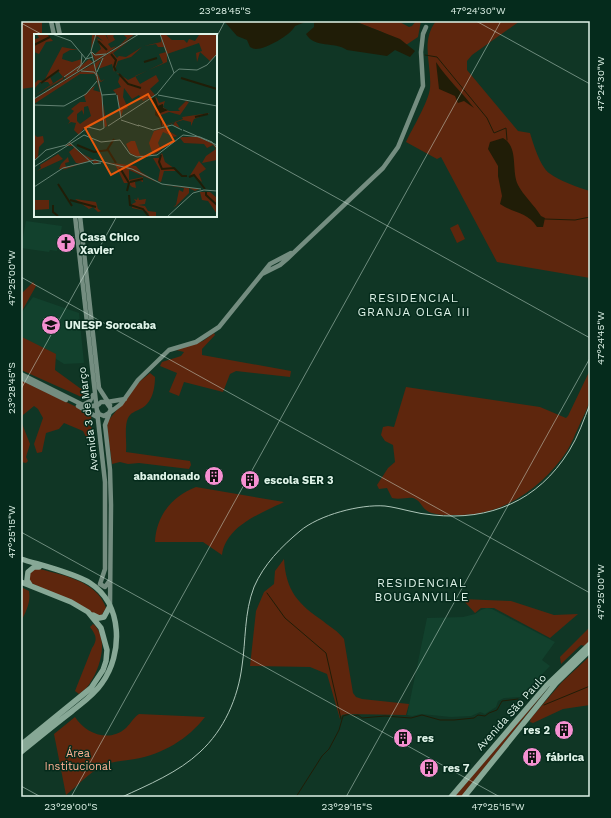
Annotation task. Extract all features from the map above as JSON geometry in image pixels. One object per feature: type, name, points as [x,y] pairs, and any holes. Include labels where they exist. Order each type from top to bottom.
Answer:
[{"type":"main road","points":[[51,21],[54,34]]},
{"type":"main road","points":[[57,21],[60,34]]},
{"type":"main road","points":[[97,407],[99,414],[109,413],[118,406],[138,380],[169,350],[196,342],[218,327],[262,274],[280,265],[383,168],[398,147],[423,86],[422,43],[428,21]]},
{"type":"main road","points":[[410,120],[426,88],[423,56],[426,27]]},
{"type":"main road","points":[[422,97],[423,88]]},
{"type":"main road","name":"Avenida 3 de Março","points":[[75,217],[105,482],[105,569],[102,576]]},
{"type":"main road","name":"Avenida 3 de Março","points":[[80,217],[99,383],[108,401],[109,413],[104,425],[110,470],[110,606]]},
{"type":"main road","points":[[80,260],[84,261],[86,266]]},
{"type":"main road","points":[[21,374],[83,405],[97,407],[108,401],[124,399]]},
{"type":"main road","points":[[21,378],[97,417]]},
{"type":"main road","points":[[83,405],[90,400],[94,393]]},
{"type":"main road","points":[[21,559],[53,570]]},
{"type":"main road","points":[[21,752],[87,699],[102,683],[112,662],[117,637],[110,606],[103,594],[87,581],[78,576],[38,567],[31,568],[27,577],[30,585]]},
{"type":"main road","points":[[102,576],[100,582],[103,587],[107,586],[110,580]]},
{"type":"main road","points":[[87,581],[95,581],[102,576]]},
{"type":"main road","points":[[21,582],[71,602],[96,617],[102,618],[106,615],[110,606]]},
{"type":"main road","points":[[21,745],[91,688],[103,670],[106,656],[105,638],[101,628],[88,612]]},
{"type":"main road","name":"Avenida São Paulo","points":[[451,797],[538,695],[590,644]]},
{"type":"main road","name":"Avenida São Paulo","points":[[464,797],[556,683],[590,650]]},
{"type":"shaded area","points":[[224,21],[308,21],[295,26],[293,30],[278,41],[266,47],[254,49],[250,47],[247,40],[237,36]]},
{"type":"shaded area","points":[[314,21],[354,21],[400,39],[415,51],[410,57],[395,50],[387,56],[347,50],[342,47],[314,42],[306,34],[314,27]]},
{"type":"shaded area","points":[[436,62],[474,108],[464,101],[458,103],[455,96],[439,89]]},
{"type":"shaded area","points":[[503,138],[508,142],[513,153],[518,185],[541,216],[545,218],[543,227],[537,227],[529,218],[500,204],[502,196],[498,176],[498,166],[488,149],[490,142]]},
{"type":"shaded area","points":[[26,221],[62,226],[57,251],[50,250],[49,252],[21,248]]},
{"type":"shaded area","name":"UNESP Sorocaba","points":[[33,297],[79,313],[84,363],[64,364],[22,337],[22,312]]},
{"type":"shaded area","points":[[487,608],[492,609],[555,642],[542,660],[550,666],[520,697],[504,698],[498,701],[496,707],[485,714],[480,712],[471,716],[451,717],[421,714],[412,716],[407,715],[427,618],[463,617],[475,614]]},
{"type":"green space","points":[[21,21],[42,21],[42,34],[34,34],[34,87],[21,89]]},
{"type":"green space","points":[[354,21],[398,21],[409,27],[416,21],[421,21],[418,37],[406,45],[382,32]]},
{"type":"green space","points":[[436,21],[520,21],[472,55],[467,61],[467,70],[518,131],[530,133],[540,160],[549,173],[574,186],[590,191],[590,278],[497,262],[441,157],[437,159],[406,142],[429,94],[430,79],[428,45],[431,29]]},
{"type":"green space","points":[[458,224],[465,239],[457,243],[450,228]]},
{"type":"green space","points":[[33,282],[36,286],[22,311],[22,337],[56,354],[55,370],[88,394],[86,399],[21,370],[21,294]]},
{"type":"green space","points":[[214,333],[215,335],[202,349],[202,355],[291,371],[290,377],[236,371],[230,374],[223,392],[184,382],[179,396],[169,392],[177,373],[160,366],[162,362],[181,356],[184,352],[176,350],[203,341]]},
{"type":"green space","points":[[590,370],[589,401],[586,412],[569,448],[558,464],[547,476],[521,496],[491,510],[475,514],[446,515],[429,512],[413,498],[392,498],[387,488],[379,489],[377,485],[388,468],[395,462],[393,445],[385,441],[381,435],[383,427],[394,427],[406,387],[540,407],[566,418]]},
{"type":"green space","points":[[150,373],[155,377],[152,396],[144,407],[132,413],[128,418],[126,430],[126,452],[190,461],[191,465],[189,469],[139,463],[128,464],[120,462],[112,464],[107,427],[108,421],[139,382]]},
{"type":"green space","points":[[21,380],[91,414],[92,440],[87,439],[83,431],[64,423],[59,429],[46,433],[42,452],[37,453],[34,444],[43,418],[38,409],[34,406],[23,415],[21,421]]},
{"type":"green space","points":[[21,421],[30,444],[26,457],[28,461],[26,463],[21,462]]},
{"type":"green space","points":[[196,487],[284,502],[255,516],[237,528],[225,545],[222,555],[203,542],[155,542],[158,524],[167,508],[180,496]]},
{"type":"green space","points":[[284,559],[287,580],[295,596],[307,609],[337,631],[344,639],[353,693],[356,697],[409,704],[406,715],[347,714],[342,715],[340,719],[327,674],[310,667],[250,666],[256,611],[264,592],[274,584],[275,571]]},
{"type":"green space","points":[[36,568],[67,576],[95,591],[106,608],[101,616],[95,615],[86,608],[31,583],[29,581],[30,572]]},
{"type":"green space","points":[[21,587],[29,591],[29,599],[28,607],[21,622]]},
{"type":"green space","points":[[462,599],[511,601],[554,615],[578,614],[550,638],[494,608],[481,608],[475,613]]},
{"type":"green space","points":[[93,624],[101,636],[102,652],[94,676],[85,689],[79,694],[75,691],[96,640],[90,627]]},
{"type":"green space","points":[[590,627],[590,641],[585,646],[581,645],[561,664],[560,657]]},
{"type":"green space","points":[[590,656],[590,705],[563,709],[533,723],[530,722],[531,718],[562,682]]},
{"type":"green space","points":[[551,684],[461,797],[454,797]]},
{"type":"green space","name":"Área Institucional","points":[[139,714],[205,717],[183,739],[165,749],[145,757],[106,764],[97,769],[66,795],[54,734],[75,717],[91,732],[105,736],[112,735],[119,733],[126,728]]},
{"type":"waterway","points":[[425,55],[437,57],[487,118],[494,133],[506,128],[507,140]]},
{"type":"waterway","points":[[545,219],[575,220],[590,217]]},
{"type":"waterway","points":[[267,593],[285,618],[326,653],[341,719]]},
{"type":"waterway","points":[[544,705],[590,686]]},
{"type":"waterway","points":[[296,797],[322,756],[329,749],[339,730],[343,716],[350,714],[354,716],[358,715],[362,718],[385,716],[411,718],[422,715],[440,720],[454,720],[474,718],[478,715],[485,716],[497,710],[502,701],[518,699]]},
{"type":"railway","points":[[122,797],[163,778],[183,766],[209,743],[223,724],[233,701],[240,678],[248,607],[254,587],[268,563],[286,543],[300,531],[318,520],[340,512],[364,507],[385,506],[427,514],[454,516],[474,515],[493,511],[511,504],[527,495],[543,483],[557,468],[575,440],[590,404]]},
{"type":"place","name":"Casa Chico Xavier","points":[[66,243]]},
{"type":"place","name":"UNESP Sorocaba","points":[[51,325]]},
{"type":"place","name":"abandonado","points":[[214,476]]},
{"type":"place","name":"escola SER 3","points":[[250,480]]},
{"type":"place","name":"res 2","points":[[564,730]]},
{"type":"place","name":"res","points":[[403,738]]},
{"type":"place","name":"fábrica","points":[[532,757]]},
{"type":"place","name":"res 7","points":[[429,768]]},
{"type":"district","name":"RESIDENCIAL GRANJA OLGA III","points":[[414,305]]},
{"type":"district","name":"RESIDENCIAL BOUGANVILLE","points":[[422,590]]}]
